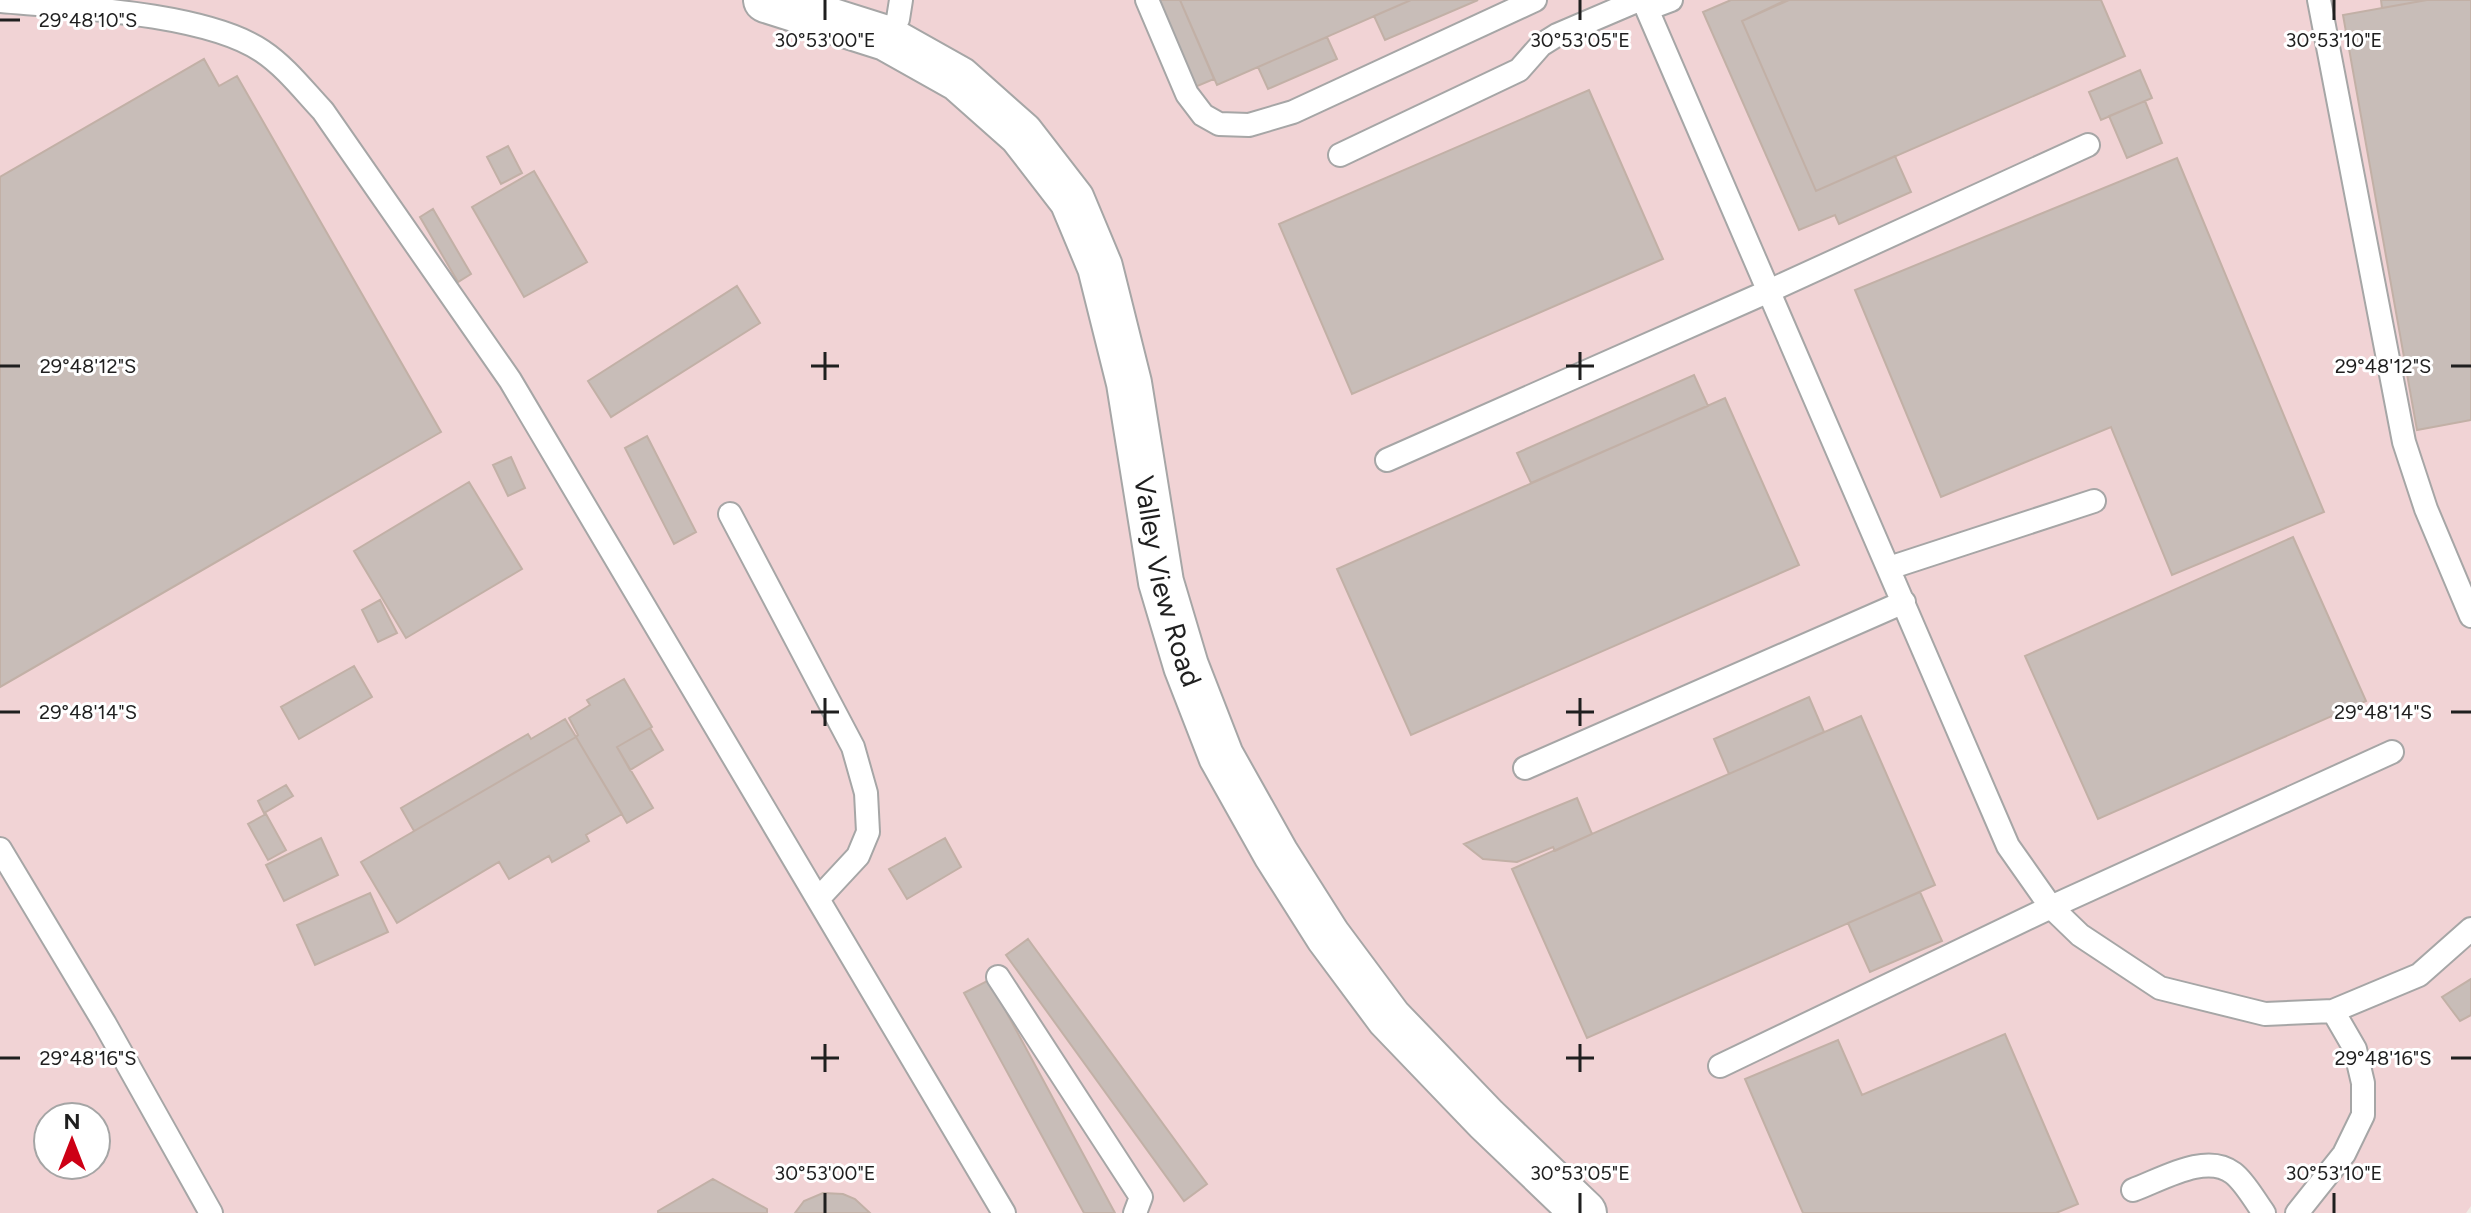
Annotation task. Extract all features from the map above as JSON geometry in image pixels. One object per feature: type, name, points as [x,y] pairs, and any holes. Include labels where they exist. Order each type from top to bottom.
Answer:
[{"type":"street","name":"Valley View Road","points":[[766,0],[893,19],[1021,134],[1072,200],[1104,282],[1129,383],[1161,582],[1186,666],[1221,756],[1276,854],[1328,936],[1389,1018],[1486,1119],[1584,1213]]},
{"type":"lane","points":[[1147,0],[1187,94],[1203,115],[1219,124],[1249,125],[1293,112],[1535,0]]},
{"type":"lane","points":[[1340,155],[1519,70],[1541,45],[1557,35],[1643,3],[1671,0]]},
{"type":"lane","points":[[2319,0],[2404,442],[2426,509],[2471,616]]},
{"type":"lane","points":[[0,1],[151,17],[217,30],[262,50],[323,111],[510,380],[1004,1213]]},
{"type":"lane","points":[[1643,3],[2008,846],[2051,907],[2080,935],[2160,988],[2265,1014],[2333,1011],[2419,975],[2471,929]]},
{"type":"lane","points":[[1387,460],[1769,291],[2088,145]]},
{"type":"lane","points":[[1889,568],[2094,501]]},
{"type":"lane","points":[[730,514],[853,747],[866,793],[868,832],[858,856],[818,899]]},
{"type":"lane","points":[[1525,768],[1904,602]]},
{"type":"lane","points":[[1720,1066],[2051,907],[2392,752]]},
{"type":"lane","points":[[0,849],[105,1024],[211,1213]]},
{"type":"lane","points":[[998,977],[1141,1197],[1135,1213]]},
{"type":"lane","points":[[2297,1213],[2344,1154],[2363,1115],[2363,1083],[2355,1049],[2333,1011]]},
{"type":"lane","points":[[2133,1190],[2201,1166],[2220,1166],[2235,1174],[2264,1213]]},
{"type":"shaded area","points":[[0,0],[2471,0],[2471,1206],[2466,1213],[0,1213]]},
{"type":"building","points":[[1157,0],[1180,0],[1214,79],[1195,87]]},
{"type":"building","points":[[1180,0],[1411,0],[1217,85]]},
{"type":"building","points":[[1411,0],[1478,0],[1385,40],[1374,16]]},
{"type":"building","points":[[1731,0],[1786,0],[1742,21],[1816,191],[1895,156],[1911,192],[1839,224],[1835,215],[1799,230],[1703,12]]},
{"type":"building","points":[[1789,0],[2101,0],[2125,56],[1816,191],[1742,21]]},
{"type":"building","points":[[2381,0],[2427,0],[2382,8]]},
{"type":"building","points":[[2427,0],[2471,0],[2471,420],[2417,430],[2343,15]]},
{"type":"building","points":[[1327,37],[1337,59],[1268,89],[1258,67]]},
{"type":"building","points":[[204,59],[219,86],[237,76],[441,432],[0,687],[0,177]]},
{"type":"building","points":[[2140,70],[2152,98],[2101,120],[2089,92]]},
{"type":"building","points":[[1589,90],[1663,259],[1352,394],[1279,224]]},
{"type":"building","points":[[2145,101],[2162,143],[2127,158],[2109,116]]},
{"type":"building","points":[[508,146],[522,173],[501,184],[487,157]]},
{"type":"building","points":[[2177,158],[2324,512],[2172,575],[2111,427],[1941,497],[1855,290]]},
{"type":"building","points":[[534,171],[587,262],[524,297],[472,207]]},
{"type":"building","points":[[433,209],[471,274],[458,282],[420,217]]},
{"type":"building","points":[[737,286],[760,323],[611,417],[588,381]]},
{"type":"building","points":[[1694,375],[1708,406],[1531,483],[1517,453]]},
{"type":"building","points":[[1725,398],[1799,565],[1411,735],[1337,569]]},
{"type":"building","points":[[647,436],[696,532],[674,544],[625,448]]},
{"type":"building","points":[[511,457],[525,488],[508,496],[493,465]]},
{"type":"building","points":[[469,482],[522,569],[406,638],[354,551]]},
{"type":"building","points":[[2293,537],[2366,701],[2098,819],[2025,656]]},
{"type":"building","points":[[380,600],[397,633],[378,642],[362,610]]},
{"type":"building","points":[[354,666],[372,697],[299,739],[281,707]]},
{"type":"building","points":[[624,679],[652,727],[617,747],[653,808],[627,823],[576,737],[578,735],[569,718],[590,705],[587,700]]},
{"type":"building","points":[[1809,697],[1824,732],[1729,774],[1714,739]]},
{"type":"building","points":[[1861,716],[1935,885],[1587,1038],[1512,869]]},
{"type":"building","points":[[565,719],[576,737],[414,831],[401,808],[528,734],[531,739]]},
{"type":"building","points":[[650,728],[663,750],[630,770],[617,747]]},
{"type":"building","points":[[576,737],[622,814],[586,835],[589,841],[552,862],[549,856],[509,879],[499,862],[397,923],[361,862]]},
{"type":"building","points":[[286,785],[293,796],[264,813],[258,801]]},
{"type":"building","points":[[1577,798],[1592,834],[1555,851],[1553,847],[1517,862],[1483,859],[1464,844]]},
{"type":"building","points":[[266,814],[286,850],[268,860],[248,824]]},
{"type":"building","points":[[321,838],[338,875],[284,901],[266,865]]},
{"type":"building","points":[[945,838],[961,867],[907,899],[889,869]]},
{"type":"building","points":[[1920,892],[1942,941],[1870,972],[1848,923]]},
{"type":"building","points":[[370,893],[388,932],[315,965],[297,925]]},
{"type":"building","points":[[1028,939],[1207,1184],[1184,1201],[1006,955]]},
{"type":"building","points":[[2471,979],[2471,1015],[2460,1021],[2442,997]]},
{"type":"building","points":[[989,980],[1115,1213],[1084,1213],[964,993]]},
{"type":"building","points":[[2005,1034],[2078,1204],[2056,1213],[1803,1213],[1745,1079],[1838,1040],[1862,1095]]},
{"type":"building","points":[[713,1179],[767,1209],[767,1213],[658,1213],[658,1211]]},
{"type":"building","points":[[823,1193],[843,1194],[855,1199],[870,1213],[795,1213],[804,1201]]}]
